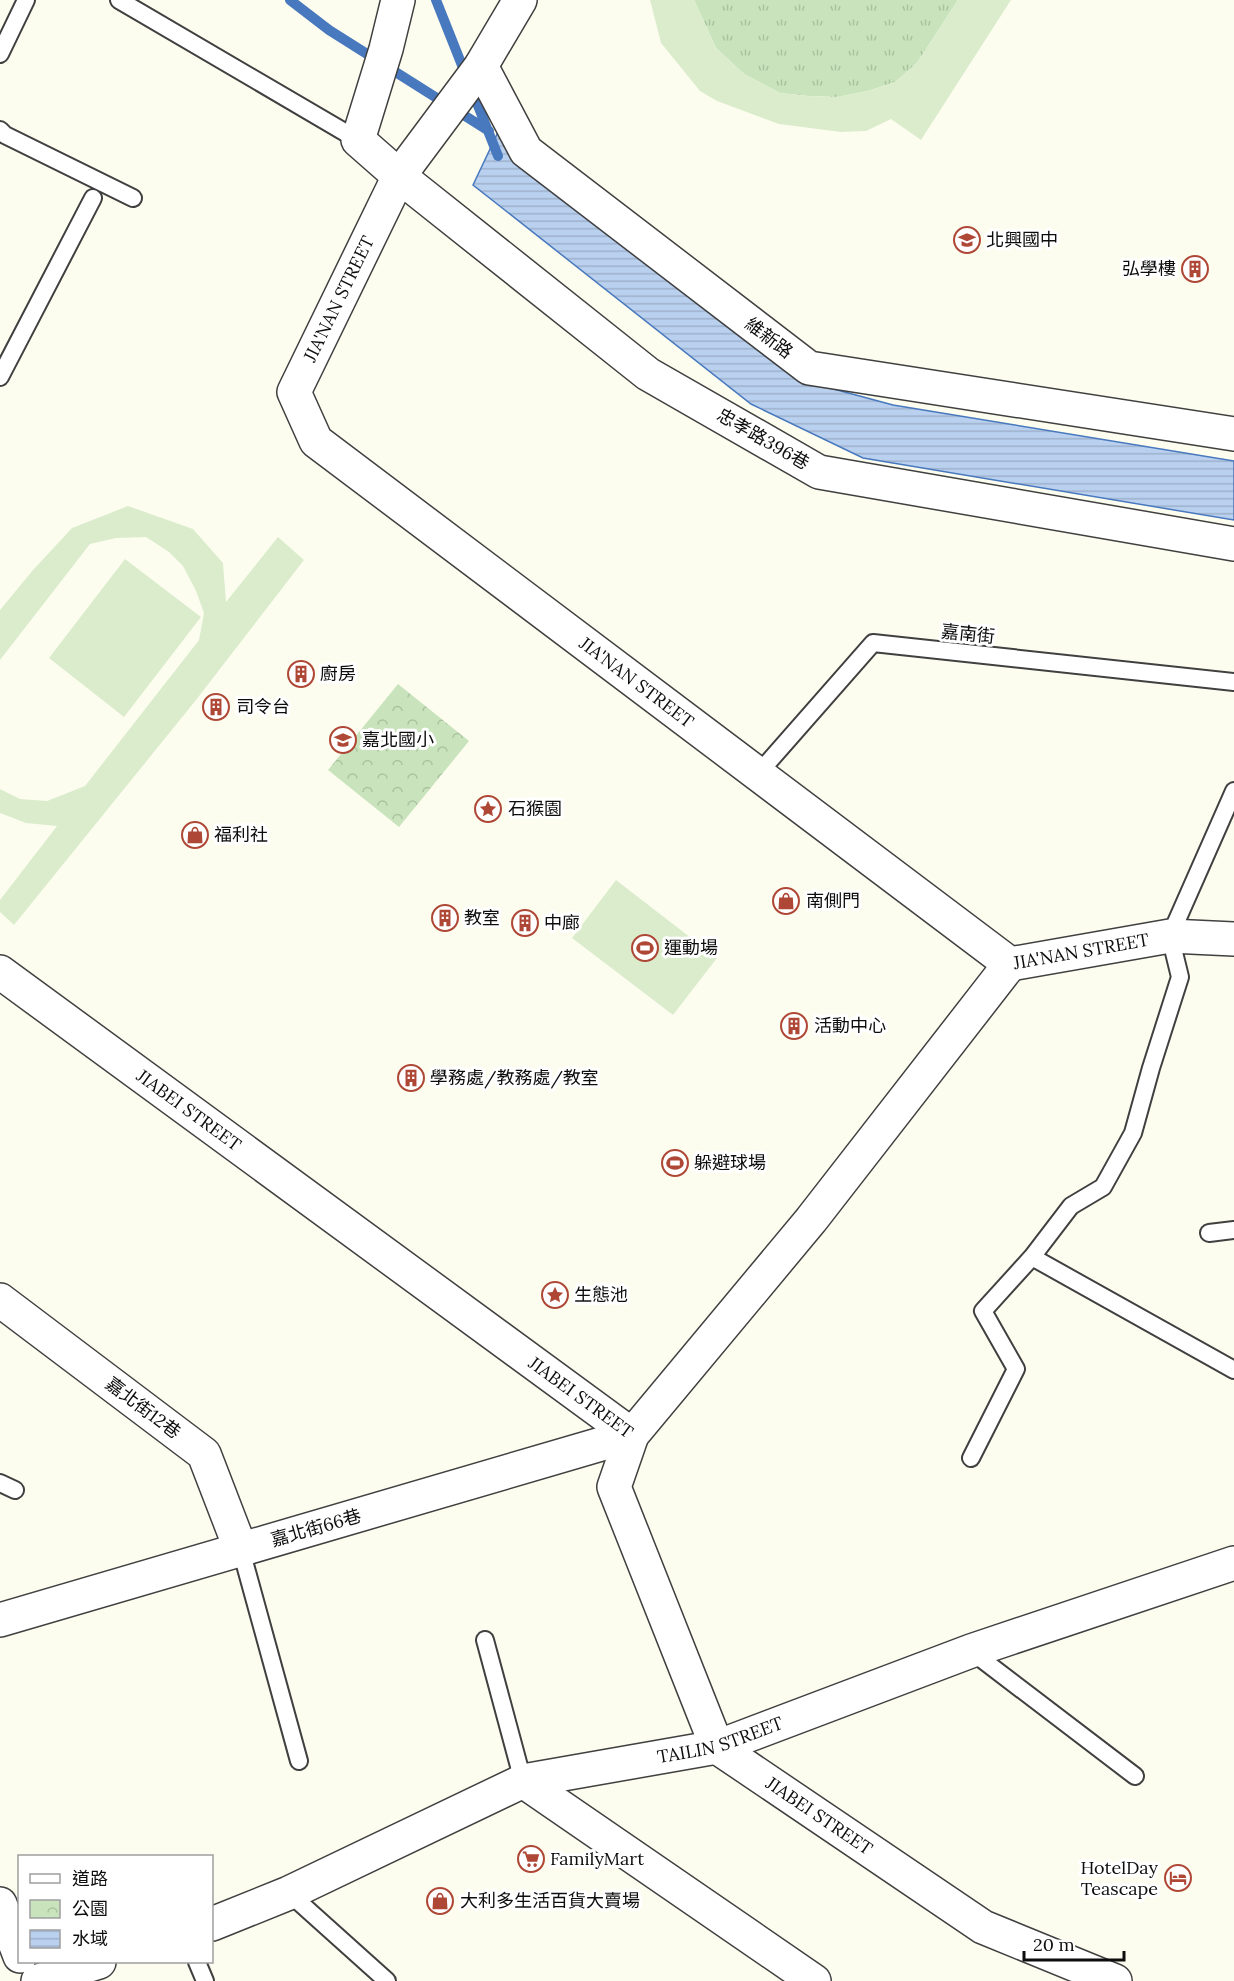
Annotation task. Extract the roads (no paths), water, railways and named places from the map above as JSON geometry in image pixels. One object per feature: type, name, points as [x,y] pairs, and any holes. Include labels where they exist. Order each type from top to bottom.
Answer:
[{"type":"street","points":[[358,140],[386,49],[398,0]]},
{"type":"street","points":[[399,176],[481,66],[520,0]]},
{"type":"street","name":"維新路","points":[[481,66],[526,151],[809,368],[1234,434]]},
{"type":"street","name":"忠孝路396巷","points":[[358,140],[399,176],[648,374],[819,472],[1234,544]]},
{"type":"street","name":"JIA'NAN STREET","points":[[399,176],[294,392],[316,441],[1010,964],[1170,936],[1234,939]]},
{"type":"street","points":[[632,1434],[811,1220],[1010,964]]},
{"type":"street","name":"JIABEI STREET","points":[[0,972],[632,1434],[614,1487],[717,1747],[983,1927],[1115,1981]]},
{"type":"street","name":"嘉北街12巷","points":[[0,1300],[204,1454],[241,1550]]},
{"type":"street","name":"嘉北街66巷","points":[[0,1620],[632,1434]]},
{"type":"street","name":"TAILIN STREET","points":[[213,1924],[289,1893],[523,1781],[717,1747],[971,1652],[1234,1563]]},
{"type":"street","points":[[523,1781],[814,1981]]},
{"type":"street","points":[[0,1904],[18,1951]]},
{"type":"street","points":[[22,1963],[29,1981]]},
{"type":"street","points":[[38,1981],[96,1963]]},
{"type":"lane","points":[[0,54],[26,0]]},
{"type":"lane","points":[[119,0],[358,140]]},
{"type":"lane","points":[[0,130],[5,135],[133,198]]},
{"type":"lane","points":[[0,377],[93,198]]},
{"type":"lane","name":"嘉南街","points":[[757,775],[873,643],[1234,682]]},
{"type":"lane","points":[[971,1458],[1016,1369],[983,1311],[1032,1257],[1071,1206],[1103,1187],[1133,1133],[1180,977],[1170,936],[1234,791]]},
{"type":"lane","points":[[1209,1233],[1234,1230]]},
{"type":"lane","points":[[1032,1257],[1234,1370]]},
{"type":"lane","points":[[241,1550],[299,1761]]},
{"type":"lane","points":[[485,1640],[523,1781]]},
{"type":"lane","points":[[971,1652],[1135,1776]]},
{"type":"lane","points":[[289,1893],[387,1981]]},
{"type":"lane","points":[[197,1963],[205,1981]]},
{"type":"water","points":[[500,128],[804,381],[893,405],[1234,461],[1234,520],[863,458],[751,404],[473,185]]},
{"type":"waterway","points":[[290,0],[329,30],[489,131]]},
{"type":"waterway","points":[[436,0],[498,156]]},
{"type":"place","name":"北興國中","points":[[967,240]]},
{"type":"place","name":"弘學樓","points":[[1195,269]]},
{"type":"place","name":"廚房","points":[[301,674]]},
{"type":"place","name":"司令台","points":[[216,707]]},
{"type":"place","name":"嘉北國小","points":[[343,740]]},
{"type":"place","name":"石猴園","points":[[488,809]]},
{"type":"place","name":"福利社","points":[[195,835]]},
{"type":"place","name":"南側門","points":[[786,901]]},
{"type":"place","name":"教室","points":[[445,918]]},
{"type":"place","name":"中廊","points":[[525,923]]},
{"type":"place","name":"運動場","points":[[645,948]]},
{"type":"place","name":"活動中心","points":[[794,1026]]},
{"type":"place","name":"學務處/教務處/教室","points":[[411,1078]]},
{"type":"place","name":"躲避球場","points":[[675,1163]]},
{"type":"place","name":"生態池","points":[[555,1295]]},
{"type":"place","name":"FamilyMart","points":[[531,1859]]},
{"type":"place","name":"HotelDay Teascape","points":[[1178,1878]]},
{"type":"place","name":"大利多生活百貨大賣場","points":[[440,1901]]}]
